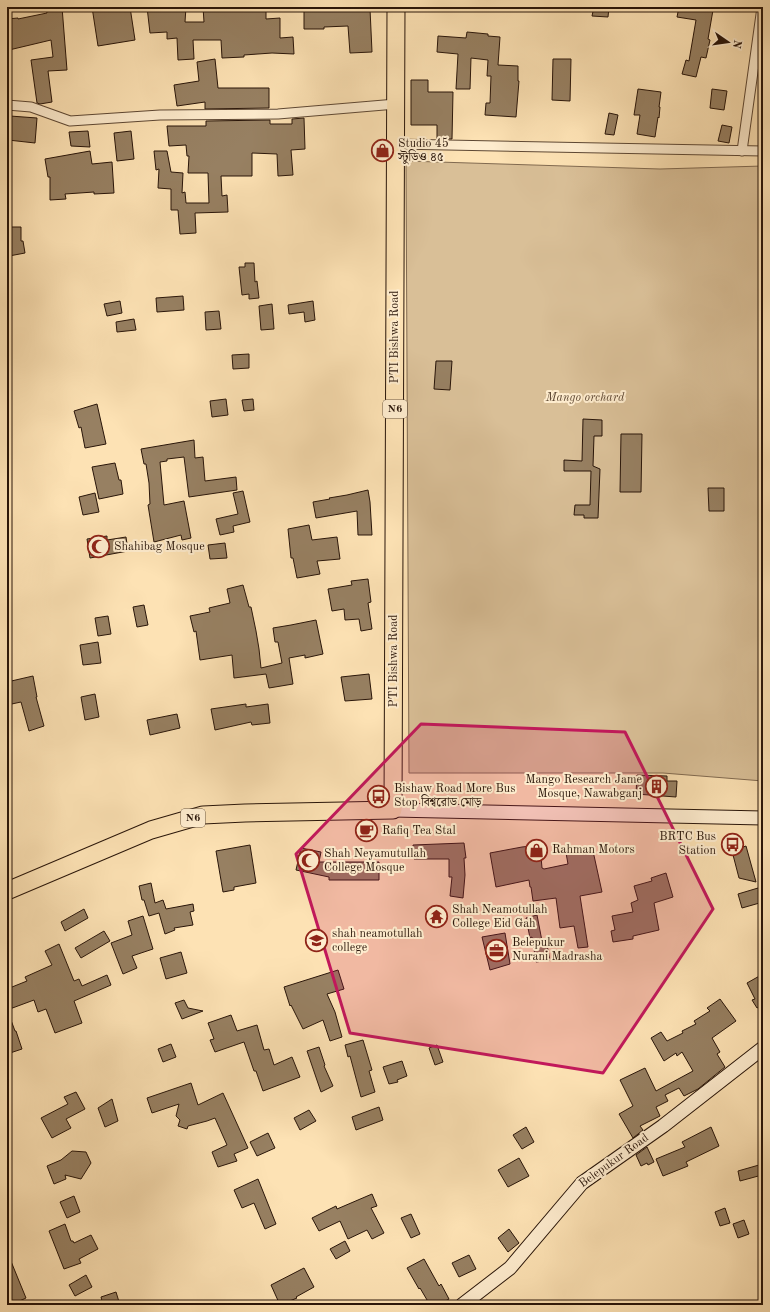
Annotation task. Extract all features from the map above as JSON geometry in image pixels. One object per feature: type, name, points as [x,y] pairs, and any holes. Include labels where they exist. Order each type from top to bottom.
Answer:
[{"type":"highway","name":"PTI Bishwa Road","points":[[393,810],[396,7]]},
{"type":"highway","name":"N6","points":[[7,890],[151,830],[203,815],[393,810]]},
{"type":"street","points":[[742,151],[762,7]]},
{"type":"street","points":[[7,105],[31,107],[70,121],[160,115],[278,114],[396,104]]},
{"type":"street","points":[[396,144],[763,151]]},
{"type":"street","points":[[393,810],[763,818]]},
{"type":"street","name":"Belepukur Road","points":[[462,1305],[510,1268],[582,1183],[663,1126],[763,1048]]},
{"type":"highlighted area","points":[[421,724],[625,732],[713,909],[603,1073],[350,1033],[296,854]]},
{"type":"green space","name":"Mango orchard","points":[[406,161],[660,169],[763,166],[763,781],[663,773],[409,773]]},
{"type":"building","points":[[46,7],[62,7],[67,70],[48,71],[52,102],[40,104],[37,103],[31,60],[53,57],[51,40],[9,50],[7,19],[18,19],[47,13]]},
{"type":"building","points":[[92,7],[130,7],[135,40],[98,46]]},
{"type":"building","points":[[147,7],[186,7],[185,22],[204,22],[203,7],[266,7],[266,19],[280,18],[280,38],[293,37],[294,54],[272,53],[222,58],[221,40],[193,40],[194,59],[178,60],[177,38],[167,39],[167,32],[150,33]]},
{"type":"building","points":[[304,7],[317,7],[317,11],[370,9],[372,52],[350,53],[348,26],[324,27],[324,29],[304,29]]},
{"type":"building","points":[[594,7],[609,7],[608,17],[592,16]]},
{"type":"building","points":[[679,7],[699,7],[713,10],[708,39],[710,40],[706,58],[701,57],[696,77],[682,74],[686,60],[689,61],[696,20],[677,17]]},
{"type":"building","points":[[467,32],[500,37],[498,65],[518,66],[519,81],[516,117],[485,115],[486,103],[490,103],[491,76],[487,76],[488,60],[471,58],[470,89],[456,89],[458,54],[437,52],[438,36],[466,38]]},
{"type":"building","points":[[215,59],[218,88],[269,88],[269,108],[205,109],[205,102],[177,106],[174,85],[199,81],[197,62]]},
{"type":"building","points":[[553,59],[571,59],[570,101],[552,100]]},
{"type":"building","points":[[411,80],[428,80],[428,92],[453,92],[452,139],[437,139],[437,125],[411,125]]},
{"type":"building","points":[[638,89],[661,92],[659,118],[658,117],[655,137],[637,134],[640,115],[634,115]]},
{"type":"building","points":[[712,89],[727,91],[724,110],[710,108]]},
{"type":"building","points":[[609,113],[618,115],[614,135],[605,134]]},
{"type":"building","points":[[10,116],[37,118],[35,143],[8,140]]},
{"type":"building","points":[[304,118],[305,149],[291,150],[293,175],[278,176],[277,154],[252,153],[252,176],[221,176],[222,196],[227,195],[228,212],[195,213],[196,233],[180,234],[178,210],[171,210],[171,189],[158,188],[159,169],[156,170],[154,151],[167,151],[171,172],[183,173],[182,193],[185,192],[186,203],[209,203],[208,173],[188,173],[189,156],[187,156],[186,145],[169,146],[167,126],[206,126],[206,121],[270,120],[270,124],[292,124],[292,119]]},
{"type":"building","points":[[722,125],[732,127],[729,143],[718,141]]},
{"type":"building","points":[[88,131],[90,147],[71,146],[69,132]]},
{"type":"building","points":[[131,131],[134,159],[117,161],[114,133]]},
{"type":"building","points":[[90,151],[92,164],[112,162],[114,193],[94,194],[94,192],[65,194],[66,199],[50,200],[50,177],[48,177],[45,159]]},
{"type":"building","points":[[7,227],[21,227],[21,241],[23,241],[25,253],[9,256]]},
{"type":"building","points":[[245,263],[254,263],[255,282],[257,281],[259,298],[249,299],[249,294],[242,295],[239,267],[245,267]]},
{"type":"building","points":[[183,296],[184,310],[157,312],[156,298]]},
{"type":"building","points":[[120,301],[122,313],[107,316],[104,304]]},
{"type":"building","points":[[313,301],[315,320],[305,322],[304,312],[289,314],[288,305]]},
{"type":"building","points":[[272,304],[274,329],[261,330],[259,306]]},
{"type":"building","points":[[219,311],[221,329],[206,330],[205,312]]},
{"type":"building","points":[[134,319],[136,330],[117,332],[116,322]]},
{"type":"building","points":[[249,354],[249,368],[233,369],[232,355]]},
{"type":"building","points":[[436,361],[452,361],[450,390],[434,389]]},
{"type":"building","points":[[226,399],[228,415],[212,417],[210,401]]},
{"type":"building","points":[[253,399],[254,410],[244,411],[242,400]]},
{"type":"building","points":[[97,404],[106,444],[85,448],[81,427],[79,428],[74,411]]},
{"type":"building","points":[[583,419],[602,420],[602,436],[594,436],[593,466],[600,469],[598,518],[584,518],[584,515],[574,515],[575,505],[590,505],[591,471],[564,471],[564,460],[582,461]]},
{"type":"building","points":[[621,434],[642,434],[641,492],[620,492]]},
{"type":"building","points":[[194,440],[195,458],[203,457],[205,481],[236,477],[237,490],[189,497],[184,457],[167,459],[167,461],[160,462],[164,505],[184,501],[191,538],[182,540],[181,535],[154,542],[148,505],[150,504],[149,483],[146,464],[144,464],[141,449]]},
{"type":"building","points":[[115,463],[119,480],[121,480],[123,494],[99,499],[92,467]]},
{"type":"building","points":[[708,488],[724,488],[724,511],[709,511]]},
{"type":"building","points":[[368,490],[372,535],[358,535],[357,511],[316,518],[313,502]]},
{"type":"building","points":[[243,491],[250,522],[233,526],[234,532],[220,535],[216,519],[238,514],[233,493]]},
{"type":"building","points":[[95,493],[99,512],[83,515],[79,497]]},
{"type":"building","points":[[309,525],[312,540],[337,537],[340,559],[317,561],[320,574],[297,578],[293,558],[291,558],[288,529]]},
{"type":"building","points":[[107,536],[107,540],[126,537],[128,551],[90,558],[87,539]]},
{"type":"building","points":[[225,543],[227,558],[210,559],[208,545]]},
{"type":"building","points":[[368,579],[371,602],[368,603],[372,629],[361,631],[359,619],[345,620],[344,609],[332,611],[328,589],[352,585],[351,581]]},
{"type":"building","points":[[243,585],[249,607],[251,607],[261,668],[282,663],[278,642],[275,642],[273,628],[316,620],[323,654],[305,658],[305,655],[289,658],[293,684],[269,688],[266,674],[234,678],[232,655],[200,660],[196,631],[194,632],[190,616],[210,612],[209,608],[230,603],[227,589]]},
{"type":"building","points":[[144,605],[148,625],[137,627],[133,607]]},
{"type":"building","points":[[108,616],[111,634],[98,636],[95,618]]},
{"type":"building","points":[[98,642],[101,663],[83,665],[80,645]]},
{"type":"building","points":[[369,674],[372,699],[345,701],[341,677]]},
{"type":"building","points":[[33,676],[36,697],[44,726],[29,731],[21,702],[7,705],[7,682]]},
{"type":"building","points":[[95,694],[99,717],[85,720],[81,697]]},
{"type":"building","points":[[246,704],[246,707],[268,704],[270,723],[252,725],[251,722],[215,730],[211,709]]},
{"type":"building","points":[[177,714],[180,728],[150,735],[147,720]]},
{"type":"building","name":"Mango Research Jame Mosque, Nawabganj","points":[[637,775],[667,776],[667,781],[677,781],[676,797],[636,794]]},
{"type":"building","points":[[464,843],[466,858],[464,858],[465,875],[463,898],[450,896],[452,877],[449,877],[449,859],[414,859],[413,845]]},
{"type":"building","points":[[250,845],[256,883],[234,887],[234,890],[223,892],[216,851]]},
{"type":"building","points":[[540,845],[542,868],[544,869],[568,864],[566,853],[593,851],[602,892],[580,896],[588,947],[578,948],[574,926],[560,928],[556,898],[533,901],[529,880],[496,887],[490,853]]},
{"type":"building","points":[[746,846],[756,882],[739,878],[732,851]]},
{"type":"building","points":[[301,848],[321,852],[319,862],[379,862],[379,880],[329,880],[329,877],[296,870]]},
{"type":"building","points":[[666,873],[673,897],[654,903],[659,930],[633,936],[633,939],[613,942],[611,931],[615,930],[612,916],[633,912],[631,903],[638,900],[634,886],[652,881],[651,878]]},
{"type":"building","points":[[151,883],[155,903],[163,900],[166,909],[193,904],[194,911],[190,912],[193,925],[174,928],[175,930],[165,934],[159,913],[149,916],[144,900],[142,900],[139,886]]},
{"type":"building","points":[[758,888],[763,902],[742,908],[738,894]]},
{"type":"building","points":[[84,909],[88,918],[65,931],[61,922]]},
{"type":"building","points":[[537,915],[542,941],[546,940],[550,960],[536,962],[532,937],[530,938],[526,918]]},
{"type":"building","points":[[143,916],[153,949],[132,956],[137,968],[123,974],[111,943],[132,935],[128,921]]},
{"type":"building","points":[[104,931],[110,941],[81,958],[75,948]]},
{"type":"building","name":"Belepukur Nurani Madrasha","points":[[505,933],[510,964],[490,970],[482,937]]},
{"type":"building","points":[[59,944],[74,981],[79,979],[82,986],[107,975],[111,985],[74,1001],[82,1023],[55,1033],[46,1009],[38,1012],[34,1000],[7,1010],[7,989],[27,981],[25,977],[52,965],[45,951]]},
{"type":"building","points":[[181,952],[187,973],[166,979],[160,958]]},
{"type":"building","points":[[338,970],[344,989],[327,994],[335,1012],[342,1037],[330,1041],[323,1020],[303,1029],[291,1005],[290,1006],[284,987]]},
{"type":"building","points":[[763,974],[763,1016],[759,1007],[757,1008],[752,1000],[755,999],[747,983]]},
{"type":"building","points":[[720,999],[736,1021],[712,1038],[720,1052],[717,1054],[725,1067],[698,1089],[684,1096],[679,1088],[665,1095],[668,1101],[656,1107],[660,1116],[640,1126],[643,1130],[633,1138],[619,1114],[633,1106],[620,1080],[645,1068],[656,1091],[693,1071],[682,1052],[677,1056],[676,1053],[664,1061],[651,1038],[661,1032],[667,1041],[683,1033],[682,1031],[696,1024],[694,1021],[710,1011],[707,1008]]},
{"type":"building","points":[[184,1000],[188,1008],[203,1011],[182,1019],[175,1003]]},
{"type":"building","points":[[7,1012],[16,1031],[22,1049],[7,1054]]},
{"type":"building","points":[[231,1015],[237,1031],[257,1025],[264,1050],[269,1049],[274,1065],[292,1057],[300,1077],[263,1091],[244,1042],[215,1052],[210,1040],[214,1039],[208,1023]]},
{"type":"building","points":[[363,1040],[372,1070],[369,1071],[375,1092],[361,1097],[350,1056],[348,1057],[345,1045]]},
{"type":"building","points":[[171,1044],[176,1057],[163,1062],[158,1049]]},
{"type":"building","points":[[437,1045],[443,1062],[435,1065],[429,1048]]},
{"type":"building","points":[[319,1047],[325,1065],[324,1066],[333,1086],[321,1092],[307,1051]]},
{"type":"building","points":[[402,1061],[407,1076],[397,1080],[398,1082],[389,1084],[383,1067]]},
{"type":"building","points":[[191,1083],[198,1105],[223,1093],[248,1148],[234,1154],[237,1161],[218,1167],[212,1152],[227,1145],[215,1118],[188,1126],[187,1129],[178,1126],[180,1120],[176,1116],[179,1104],[152,1113],[147,1098]]},
{"type":"building","points":[[76,1092],[85,1109],[66,1119],[71,1128],[52,1138],[41,1118],[68,1104],[64,1097]]},
{"type":"building","points":[[112,1099],[118,1121],[105,1127],[98,1108]]},
{"type":"building","points":[[379,1107],[383,1120],[356,1130],[352,1117]]},
{"type":"building","points":[[309,1110],[316,1121],[300,1130],[294,1118]]},
{"type":"building","points":[[526,1127],[534,1142],[522,1149],[513,1135]]},
{"type":"building","points":[[711,1127],[719,1146],[686,1162],[688,1166],[663,1176],[656,1159],[685,1147],[682,1142]]},
{"type":"building","points":[[268,1133],[275,1148],[257,1156],[250,1142]]},
{"type":"building","points":[[647,1147],[654,1162],[641,1166],[636,1155]]},
{"type":"building","points":[[72,1151],[86,1152],[91,1163],[81,1179],[65,1175],[66,1179],[54,1184],[47,1166],[61,1160]]},
{"type":"building","points":[[519,1158],[529,1176],[508,1187],[498,1170]]},
{"type":"building","points":[[759,1165],[762,1175],[740,1181],[738,1171]]},
{"type":"building","points":[[258,1179],[276,1224],[265,1229],[254,1203],[242,1208],[234,1190]]},
{"type":"building","points":[[372,1194],[377,1206],[371,1208],[384,1233],[372,1239],[367,1230],[348,1239],[340,1221],[319,1231],[312,1218],[336,1206],[337,1209]]},
{"type":"building","points":[[74,1196],[80,1212],[67,1218],[60,1202]]},
{"type":"building","points":[[725,1208],[730,1223],[720,1226],[715,1212]]},
{"type":"building","points":[[411,1214],[420,1234],[411,1238],[401,1218]]},
{"type":"building","points":[[744,1220],[749,1234],[738,1238],[733,1224]]},
{"type":"building","points":[[65,1224],[71,1241],[74,1243],[91,1235],[98,1249],[79,1259],[81,1263],[64,1269],[49,1231]]},
{"type":"building","points":[[509,1229],[519,1243],[508,1252],[498,1238]]},
{"type":"building","points":[[345,1241],[350,1251],[336,1259],[330,1249]]},
{"type":"building","points":[[8,1254],[26,1298],[11,1305],[7,1305]]},
{"type":"building","points":[[469,1255],[476,1269],[459,1277],[452,1263]]},
{"type":"building","points":[[424,1259],[439,1286],[441,1284],[449,1299],[438,1305],[430,1305],[407,1268]]},
{"type":"building","points":[[304,1268],[314,1287],[296,1297],[297,1298],[280,1305],[271,1285]]},
{"type":"building","points":[[86,1275],[92,1287],[75,1296],[69,1285]]},
{"type":"building","points":[[116,1292],[120,1305],[103,1305],[101,1297]]},
{"type":"place","name":"Studio 45 স্টুডিও ৪৫","points":[[382,151]]},
{"type":"place","name":"Shahibag Mosque","points":[[98,547]]},
{"type":"place","name":"Mango Research Jame Mosque, Nawabganj","points":[[657,787]]},
{"type":"place","name":"Bishaw Road More Bus Stop বিশ্বরোড মোড়","points":[[378,796]]},
{"type":"place","name":"Rafiq Tea Stal","points":[[366,831]]},
{"type":"place","name":"BRTC Bus Station","points":[[732,844]]},
{"type":"place","name":"Rahman Motors","points":[[537,850]]},
{"type":"place","name":"Shah Neyamutullah College Mosque","points":[[308,861]]},
{"type":"place","name":"Shah Neamotullah College Eid Gah","points":[[436,917]]},
{"type":"place","name":"shah neamotullah college","points":[[317,941]]},
{"type":"place","name":"Belepukur Nurani Madrasha","points":[[496,950]]}]
